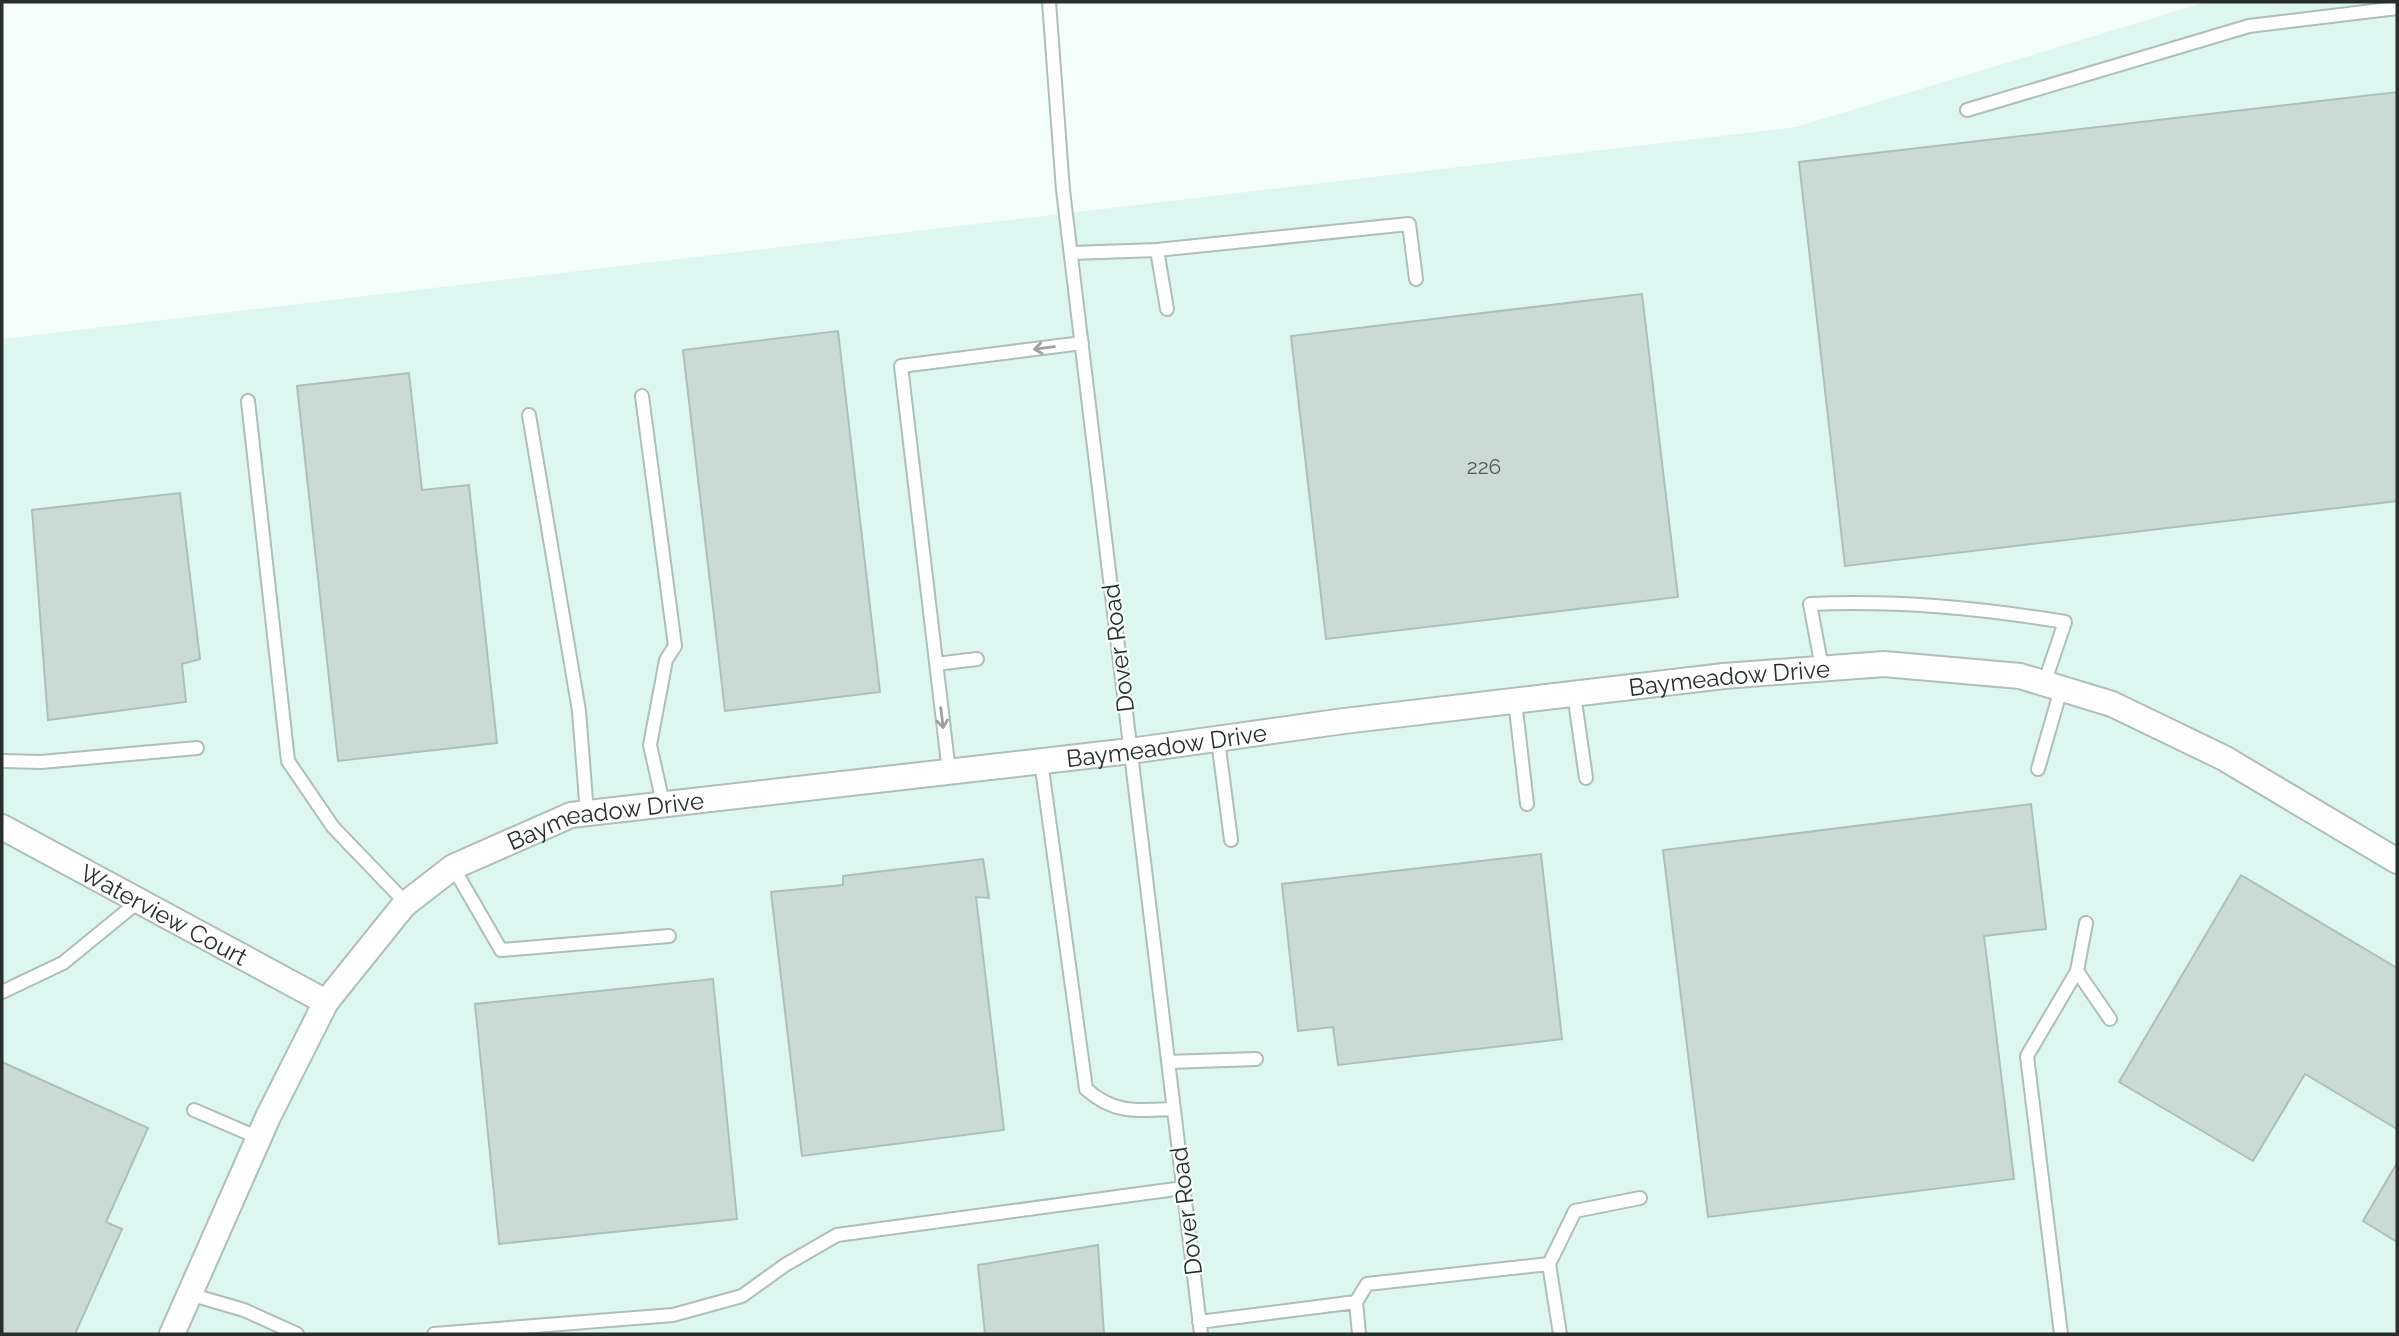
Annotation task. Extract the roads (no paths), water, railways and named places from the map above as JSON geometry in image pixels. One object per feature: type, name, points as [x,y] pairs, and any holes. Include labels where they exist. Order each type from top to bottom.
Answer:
[{"type":"street","name":"Baymeadow Drive","points":[[172,1334],[259,1138],[326,1002],[406,903],[453,867],[571,815],[1130,751],[1724,676],[1884,664],[2020,676],[2112,704],[2224,758],[2397,861]]},
{"type":"street","name":"Waterview Court","points":[[2,827],[326,1002]]},
{"type":"lane","name":"Dover Road","points":[[1049,2],[1063,190],[1200,1328]]},
{"type":"lane","points":[[1967,110],[2249,26],[2397,8]]},
{"type":"lane","points":[[1071,253],[1157,250],[1409,224],[1416,279]]},
{"type":"lane","points":[[1157,250],[1167,309]]},
{"type":"lane","points":[[949,772],[901,366],[1082,343]]},
{"type":"lane","points":[[642,396],[675,646],[666,660],[650,745],[663,803]]},
{"type":"lane","points":[[248,401],[288,761],[333,827],[406,903]]},
{"type":"lane","points":[[529,415],[579,711],[587,813]]},
{"type":"lane","points":[[1822,668],[1810,604],[1880,601],[1951,605],[2065,622],[2038,769]]},
{"type":"lane","points":[[936,664],[976,659]]},
{"type":"lane","points":[[1574,694],[1586,778]]},
{"type":"lane","points":[[1515,701],[1527,804]]},
{"type":"lane","points":[[1218,740],[1231,840]]},
{"type":"lane","points":[[2,761],[40,762],[197,748]]},
{"type":"lane","points":[[1041,761],[1086,1088],[1102,1103],[1133,1111],[1174,1109]]},
{"type":"lane","points":[[453,867],[501,950],[669,936]]},
{"type":"lane","points":[[2,992],[63,963],[139,901]]},
{"type":"lane","points":[[2061,1334],[2026,1056],[2077,971],[2086,923]]},
{"type":"lane","points":[[2077,971],[2110,1019]]},
{"type":"lane","points":[[1168,1062],[1256,1059]]},
{"type":"lane","points":[[194,1110],[259,1138]]},
{"type":"lane","points":[[434,1334],[673,1315],[741,1296],[785,1265],[837,1235],[1183,1188]]},
{"type":"lane","points":[[1560,1334],[1549,1264],[1575,1211],[1640,1198]]},
{"type":"lane","points":[[1359,1334],[1356,1302],[1367,1284],[1549,1264]]},
{"type":"lane","points":[[189,1294],[244,1310],[297,1334]]},
{"type":"lane","points":[[1200,1328],[1356,1302]]}]
